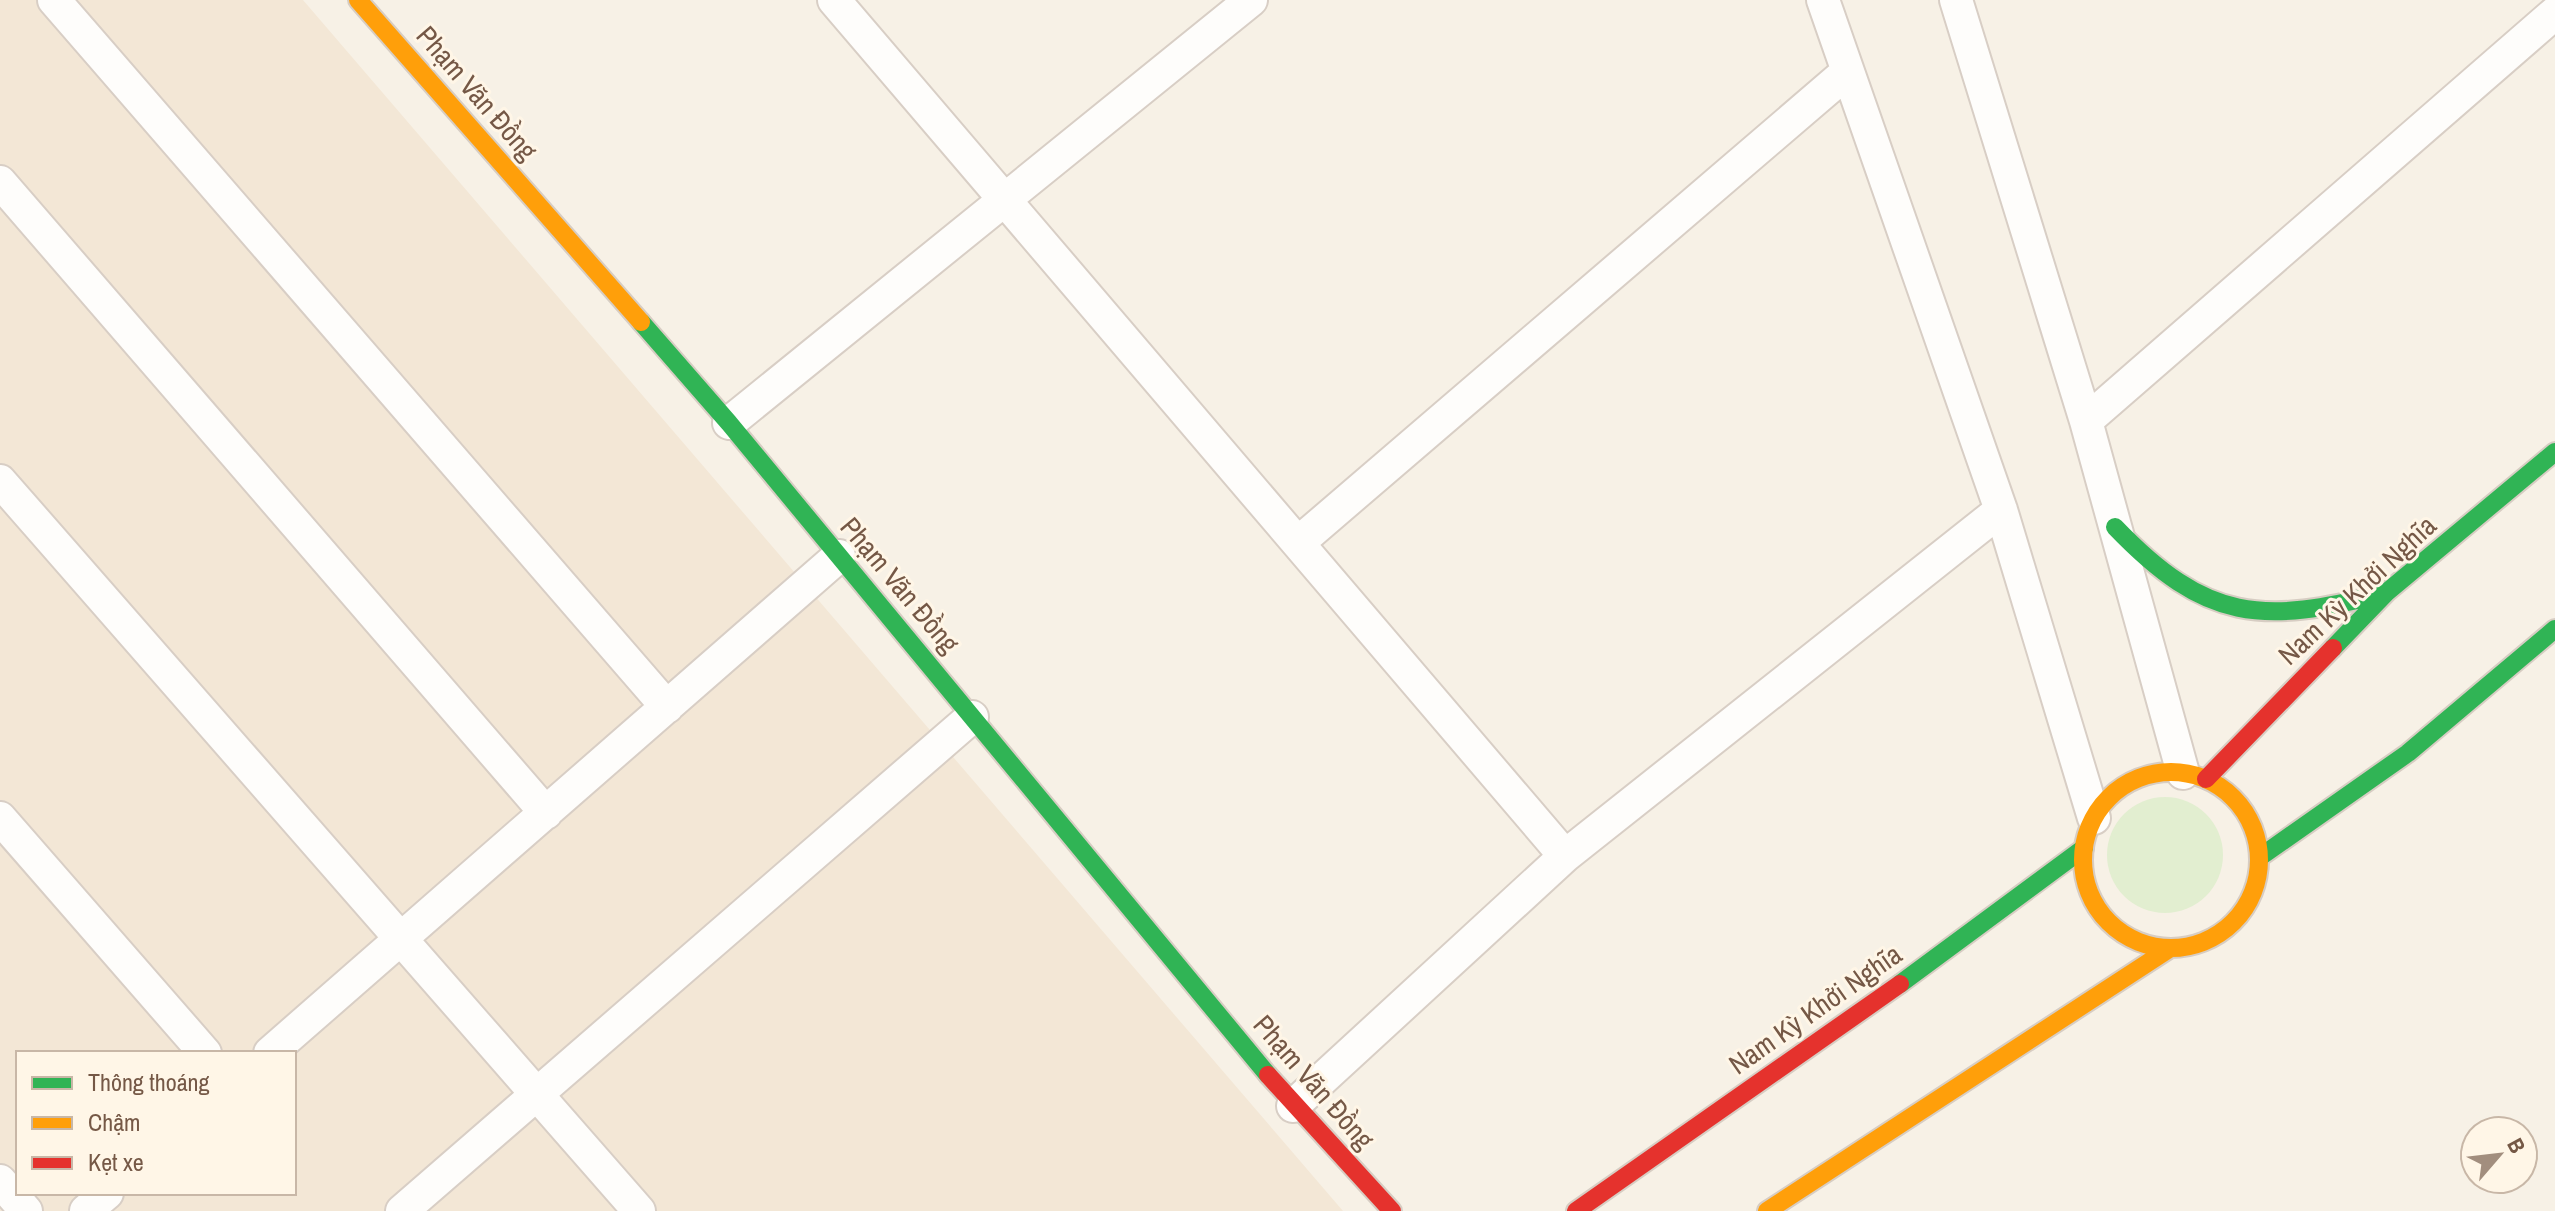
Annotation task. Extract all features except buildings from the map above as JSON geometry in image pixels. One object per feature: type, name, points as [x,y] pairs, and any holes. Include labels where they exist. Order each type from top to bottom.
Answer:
[{"type":"street","points":[[54,0],[667,707]]},
{"type":"street","name":"Phạm Văn Đồng","points":[[358,0],[729,423],[1293,1106],[1392,1211]]},
{"type":"street","points":[[834,0],[1565,856]]},
{"type":"street","points":[[729,423],[1251,0]]},
{"type":"street","points":[[1823,0],[2001,510],[2094,818]]},
{"type":"street","points":[[1956,0],[2086,421],[2115,527],[2194,776]]},
{"type":"street","points":[[2086,421],[2555,13]]},
{"type":"street","points":[[1298,543],[1846,73]]},
{"type":"street","points":[[0,182],[546,813]]},
{"type":"street","name":"Nam Kỳ Khởi Nghĩa","points":[[2194,776],[2387,592],[2555,452]]},
{"type":"street","points":[[0,481],[639,1211]]},
{"type":"street","points":[[1293,1106],[1565,856],[2001,510]]},
{"type":"street","points":[[2115,527],[2138,554],[2172,583],[2210,603],[2245,611],[2308,612],[2387,592]]},
{"type":"street","points":[[272,1051],[839,556]]},
{"type":"street","points":[[2260,857],[2408,753],[2555,629]]},
{"type":"street","points":[[402,1211],[972,717]]},
{"type":"street","points":[[2156,773],[2194,776],[2227,792],[2244,810],[2255,832],[2260,857],[2256,885],[2244,912],[2224,932],[2198,945],[2169,949],[2140,943],[2115,928],[2095,906],[2084,878],[2084,848],[2094,818],[2110,797],[2131,781],[2156,773]]},
{"type":"street","points":[[0,818],[203,1051]]},
{"type":"street","name":"Nam Kỳ Khởi Nghĩa","points":[[1576,1211],[1967,937],[2084,848]]},
{"type":"street","points":[[1767,1211],[2169,949]]},
{"type":"street","points":[[0,1181],[26,1211]]},
{"type":"street","points":[[86,1211],[105,1195]]},
{"type":"shaded area","points":[[0,0],[303,0],[1343,1211],[0,1211]]},
{"type":"green space","points":[[2165,797],[2187,801],[2206,814],[2219,833],[2223,855],[2219,877],[2206,896],[2187,909],[2165,913],[2143,909],[2124,896],[2111,877],[2107,855],[2111,833],[2124,814],[2143,801]]},
{"type":"traffic: fast","points":[[641,322],[729,423],[1268,1075]]},
{"type":"traffic: fast","points":[[2333,648],[2387,592],[2555,452]]},
{"type":"traffic: fast","points":[[2115,527],[2178,582],[2208,598],[2238,608],[2304,610],[2385,593]]},
{"type":"traffic: fast","points":[[2260,857],[2408,753],[2555,629]]},
{"type":"traffic: fast","points":[[1900,984],[2084,848]]},
{"type":"traffic: slow","points":[[358,0],[641,322]]},
{"type":"traffic: slow","points":[[2171,772],[2205,779],[2233,798],[2252,826],[2259,860],[2252,894],[2233,922],[2205,941],[2171,948],[2137,941],[2109,922],[2090,894],[2083,860],[2090,826],[2109,798],[2137,779],[2171,772]]},
{"type":"traffic: slow","points":[[1767,1211],[2169,949]]},
{"type":"traffic: jam","points":[[2206,779],[2333,648]]},
{"type":"traffic: jam","points":[[1576,1211],[1900,984]]},
{"type":"traffic: jam","points":[[1268,1075],[1392,1211]]}]
